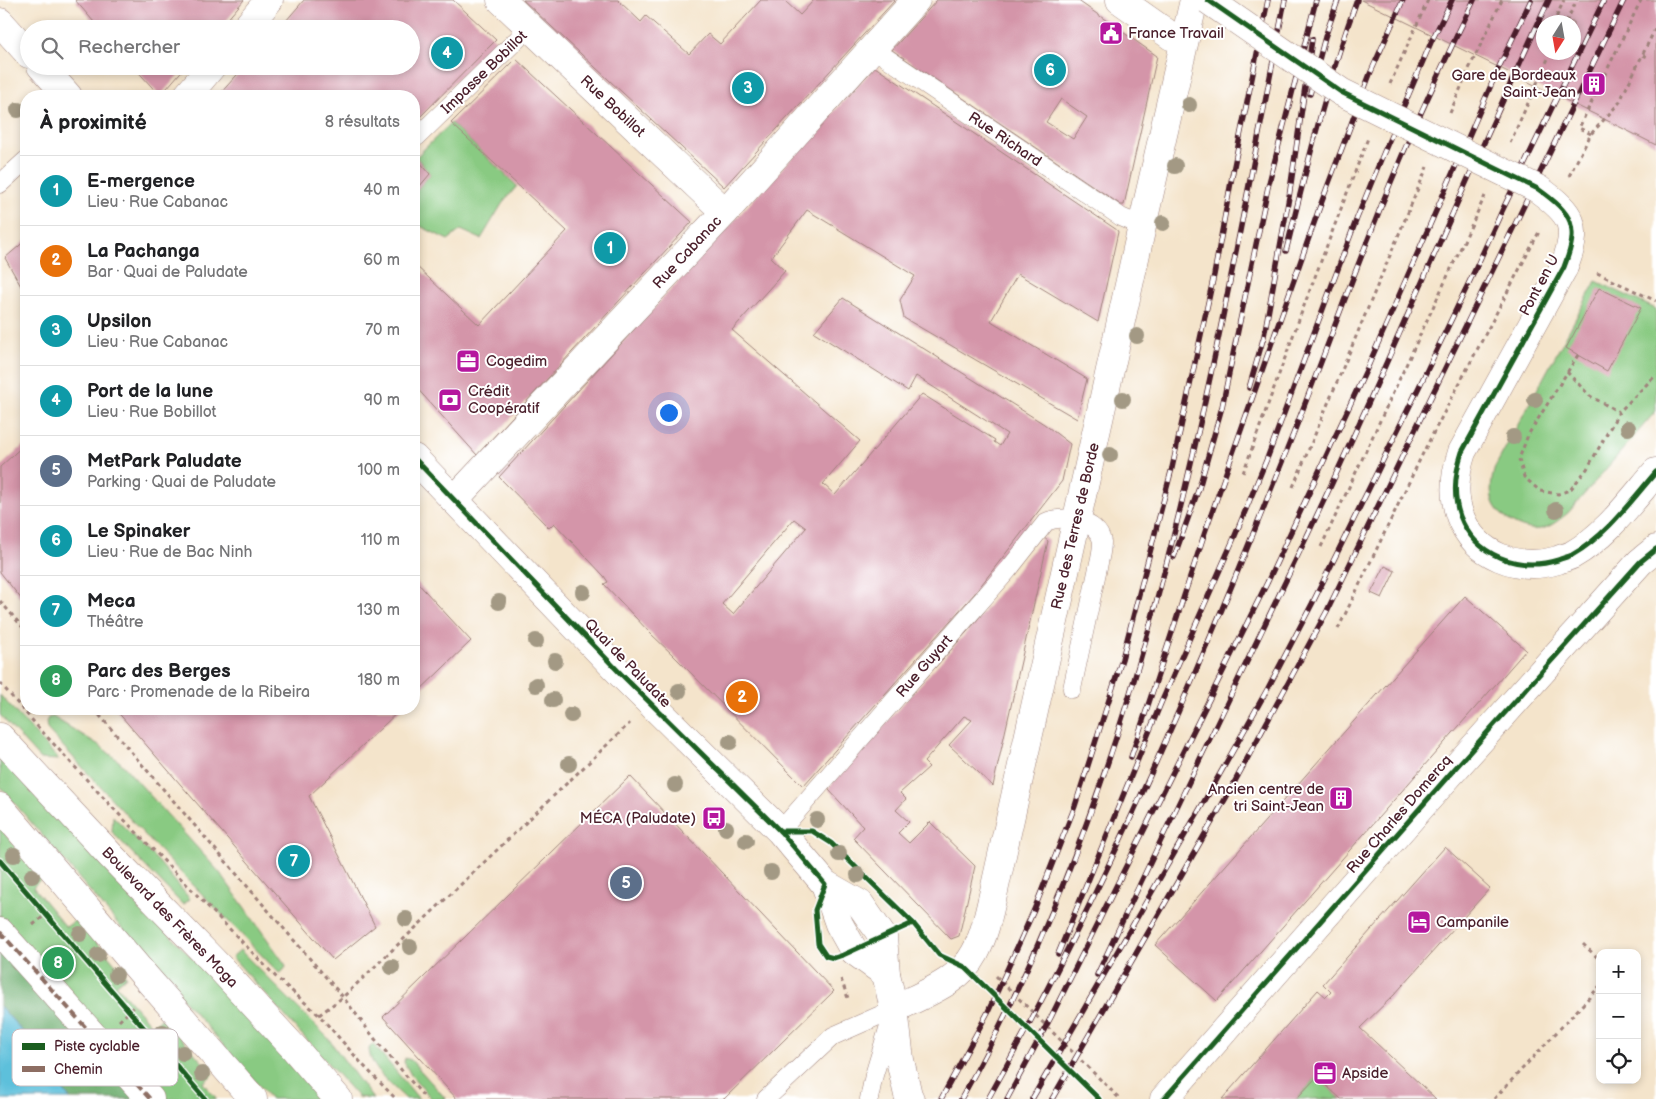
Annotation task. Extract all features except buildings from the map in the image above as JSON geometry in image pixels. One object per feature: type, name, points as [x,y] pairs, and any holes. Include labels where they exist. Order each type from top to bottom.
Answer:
[{"type":"street","points":[[252,20],[269,0]]},
{"type":"street","name":"Rue Bobillot","points":[[501,0],[725,212]]},
{"type":"street","name":"Rue Cabanac","points":[[454,500],[725,212],[916,0]]},
{"type":"street","points":[[1120,0],[1171,36],[1184,40]]},
{"type":"street","name":"Rue des Terres de Borde","points":[[894,1009],[947,981],[965,967],[974,955],[983,935],[1142,222],[1194,0]]},
{"type":"street","name":"Pont en U","points":[[1208,0],[1341,92],[1538,189],[1557,202],[1567,216],[1573,229],[1572,247],[1564,267],[1462,452],[1456,470],[1454,485],[1458,510],[1465,526],[1475,540],[1489,552],[1507,561],[1516,563],[1544,564],[1571,555],[1598,536],[1656,472]]},
{"type":"street","points":[[0,22],[20,44]]},
{"type":"street","points":[[48,75],[62,90]]},
{"type":"street","points":[[192,90],[204,75]]},
{"type":"street","name":"Quai de Paludate","points":[[420,464],[650,704],[780,832],[825,884],[839,924],[854,951],[886,974],[894,1009],[900,1060],[910,1099]]},
{"type":"street","name":"Rue Charles Domercq","points":[[1164,1099],[1640,562],[1656,548]]},
{"type":"street","name":"Boulevard des Frères Moga","points":[[0,737],[111,856],[222,970],[338,1099]]},
{"type":"street","points":[[0,807],[253,1099]]},
{"type":"street","points":[[0,932],[87,1029]]},
{"type":"street","points":[[138,1086],[150,1099]]},
{"type":"lane","name":"Impasse Bobillot","points":[[420,134],[530,27]]},
{"type":"lane","name":"Rue Richard","points":[[872,48],[1109,209],[1128,220],[1142,222]]},
{"type":"lane","points":[[0,184],[20,166]]},
{"type":"lane","name":"Rue Guyart","points":[[780,832],[1009,569],[1046,522],[1061,518],[1077,520]]},
{"type":"lane","points":[[1072,689],[1102,541],[1096,529],[1077,520]]},
{"type":"lane","points":[[766,1099],[833,1036],[894,1009]]},
{"type":"lane","points":[[869,1099],[874,1075],[894,1009]]},
{"type":"path","points":[[1389,86],[1428,0]]},
{"type":"path","points":[[1449,117],[1468,71],[1502,0]]},
{"type":"path","points":[[1557,15],[1564,0]]},
{"type":"path","points":[[1570,15],[1577,0]]},
{"type":"path","points":[[1591,134],[1579,128],[1641,0]]},
{"type":"path","points":[[1568,178],[1591,134],[1620,103],[1656,27]]},
{"type":"path","points":[[1643,55],[1650,58]]},
{"type":"path","points":[[1508,146],[1547,60]]},
{"type":"path","points":[[1243,473],[1371,132]]},
{"type":"path","points":[[1293,487],[1429,162]]},
{"type":"path","points":[[1322,547],[1488,190]]},
{"type":"path","points":[[1338,629],[1426,447],[1545,221]]},
{"type":"path","points":[[1598,274],[1656,301]]},
{"type":"path","points":[[1578,355],[1528,435],[1518,459],[1524,477],[1540,491],[1558,494],[1570,490],[1587,469],[1620,412],[1656,376]]},
{"type":"path","points":[[1567,372],[1590,396],[1620,412]]},
{"type":"path","points":[[0,601],[20,624]]},
{"type":"path","points":[[0,683],[20,706]]},
{"type":"path","points":[[319,1015],[343,997],[650,704]]},
{"type":"path","points":[[28,715],[111,806],[276,977],[319,1015],[396,1099]]},
{"type":"path","points":[[99,715],[343,997],[375,1039],[426,1099]]},
{"type":"path","points":[[40,908],[52,922]]},
{"type":"path","points":[[1583,944],[1596,956]]},
{"type":"path","points":[[974,955],[1120,1099]]},
{"type":"path","points":[[1494,1099],[1596,990]]},
{"type":"path","points":[[123,1005],[136,1019]]},
{"type":"green space","points":[[451,123],[517,186],[502,204],[481,239],[461,230],[448,240],[420,226],[420,186],[430,174],[420,162],[420,153]]},
{"type":"green space","points":[[1596,281],[1656,309],[1656,411],[1568,513],[1545,528],[1534,529],[1518,526],[1504,517],[1494,505],[1491,490],[1495,467]]},
{"type":"green space","points":[[0,695],[59,760],[40,759],[0,715]]},
{"type":"green space","points":[[53,717],[99,745],[121,763],[220,873],[285,964],[286,967],[283,971],[279,973],[156,847],[47,729],[46,722],[48,718]]},
{"type":"green space","points":[[0,757],[239,1007],[320,1099],[271,1099],[172,987],[0,786]]},
{"type":"green space","points":[[113,816],[158,861],[190,899],[183,905],[112,832]]},
{"type":"green space","points":[[0,828],[42,878],[33,887],[66,927],[77,919],[126,976],[116,985],[152,1026],[163,1018],[173,1029],[79,1029],[0,941]]},
{"type":"green space","points":[[0,941],[79,1029],[20,1029],[0,1006]]},
{"type":"green space","points":[[240,950],[327,1037],[373,1099],[358,1097],[232,957]]},
{"type":"green space","points":[[178,1035],[213,1074],[203,1083],[217,1099],[142,1099],[130,1086],[178,1086]]},
{"type":"green space","points":[[371,1045],[374,1045],[419,1099],[406,1099],[377,1070],[370,1056],[369,1049]]},
{"type":"green space","points":[[405,1058],[411,1060],[446,1099],[432,1099],[411,1075],[404,1062]]},
{"type":"green space","points":[[1317,1077],[1341,1099],[1296,1099]]},
{"type":"green space","points":[[61,1086],[130,1086],[142,1099],[70,1099]]},
{"type":"water","points":[[0,1006],[20,1029],[12,1029],[12,1086],[61,1086],[70,1099],[0,1099]]},
{"type":"railway","points":[[941,1099],[988,1012],[1034,910],[1075,806],[1122,659],[1172,468],[1214,275],[1268,0]]},
{"type":"railway","points":[[961,1099],[1026,970],[1081,838],[1128,702],[1166,563],[1200,423],[1230,282],[1285,0]]},
{"type":"railway","points":[[1174,557],[1199,488],[1222,407],[1268,187],[1316,0]]},
{"type":"railway","points":[[1310,94],[1325,37],[1338,0]]},
{"type":"railway","points":[[1286,251],[1327,93],[1357,0]]},
{"type":"railway","points":[[1131,757],[1205,532],[1319,209],[1370,74],[1403,0]]},
{"type":"railway","points":[[1058,954],[1161,703],[1268,456],[1357,218],[1384,152],[1432,40],[1452,0]]},
{"type":"railway","points":[[988,1099],[1071,943],[1182,702],[1251,539],[1407,144],[1474,0]]},
{"type":"railway","points":[[1007,1099],[1051,1017],[1267,583],[1369,364],[1499,67],[1531,0]]},
{"type":"railway","points":[[1097,975],[1332,483],[1549,0]]},
{"type":"railway","points":[[1032,1099],[1212,788],[1312,604],[1419,387],[1604,0]]},
{"type":"railway","points":[[1052,1099],[1227,796],[1327,611],[1624,0]]},
{"type":"railway","points":[[1249,388],[1264,336],[1289,197],[1312,39]]},
{"type":"marked path","points":[[0,932],[87,1029]]},
{"type":"marked path","points":[[138,1086],[150,1099]]},
{"type":"cycle path","points":[[1208,0],[1341,92],[1538,189],[1559,206],[1570,222],[1572,241],[1564,267],[1462,452],[1456,476],[1456,500],[1460,516],[1467,530],[1476,541],[1487,551],[1500,558],[1514,562],[1528,564],[1543,563],[1570,556],[1607,528],[1656,472]]},
{"type":"cycle path","points":[[420,464],[622,675],[780,831],[825,884],[815,910],[818,944],[826,956],[834,958],[843,955],[913,923]]},
{"type":"cycle path","points":[[1164,1099],[1450,774],[1640,562],[1656,549]]},
{"type":"cycle path","points":[[780,831],[812,831],[831,843],[913,923],[939,955],[965,967],[1099,1099]]},
{"type":"cycle path","points":[[0,861],[145,1029]]},
{"type":"cycle path","points":[[178,1068],[205,1099]]},
{"type":"place","name":"France Travail","points":[[1111,33]]},
{"type":"place","name":"Port de la lune","points":[[447,53]]},
{"type":"place","name":"Le Spinaker","points":[[1050,70]]},
{"type":"place","name":"Gare de Bordeaux Saint-Jean","points":[[1594,84]]},
{"type":"place","name":"Upsilon","points":[[748,88]]},
{"type":"place","name":"E-mergence","points":[[610,248]]},
{"type":"place","name":"Cogedim","points":[[468,361]]},
{"type":"place","name":"Crédit Coopératif","points":[[450,400]]},
{"type":"place","name":"La Pachanga","points":[[742,697]]},
{"type":"place","name":"Ancien centre de tri Saint-Jean","points":[[1341,798]]},
{"type":"place","name":"MÉCA (Paludate)","points":[[714,818]]},
{"type":"place","name":"Meca","points":[[294,861]]},
{"type":"place","name":"MetPark Paludate","points":[[626,883]]},
{"type":"place","name":"Campanile","points":[[1419,922]]},
{"type":"place","name":"Parc des Berges","points":[[58,963]]},
{"type":"place","name":"Apside","points":[[1325,1073]]}]
